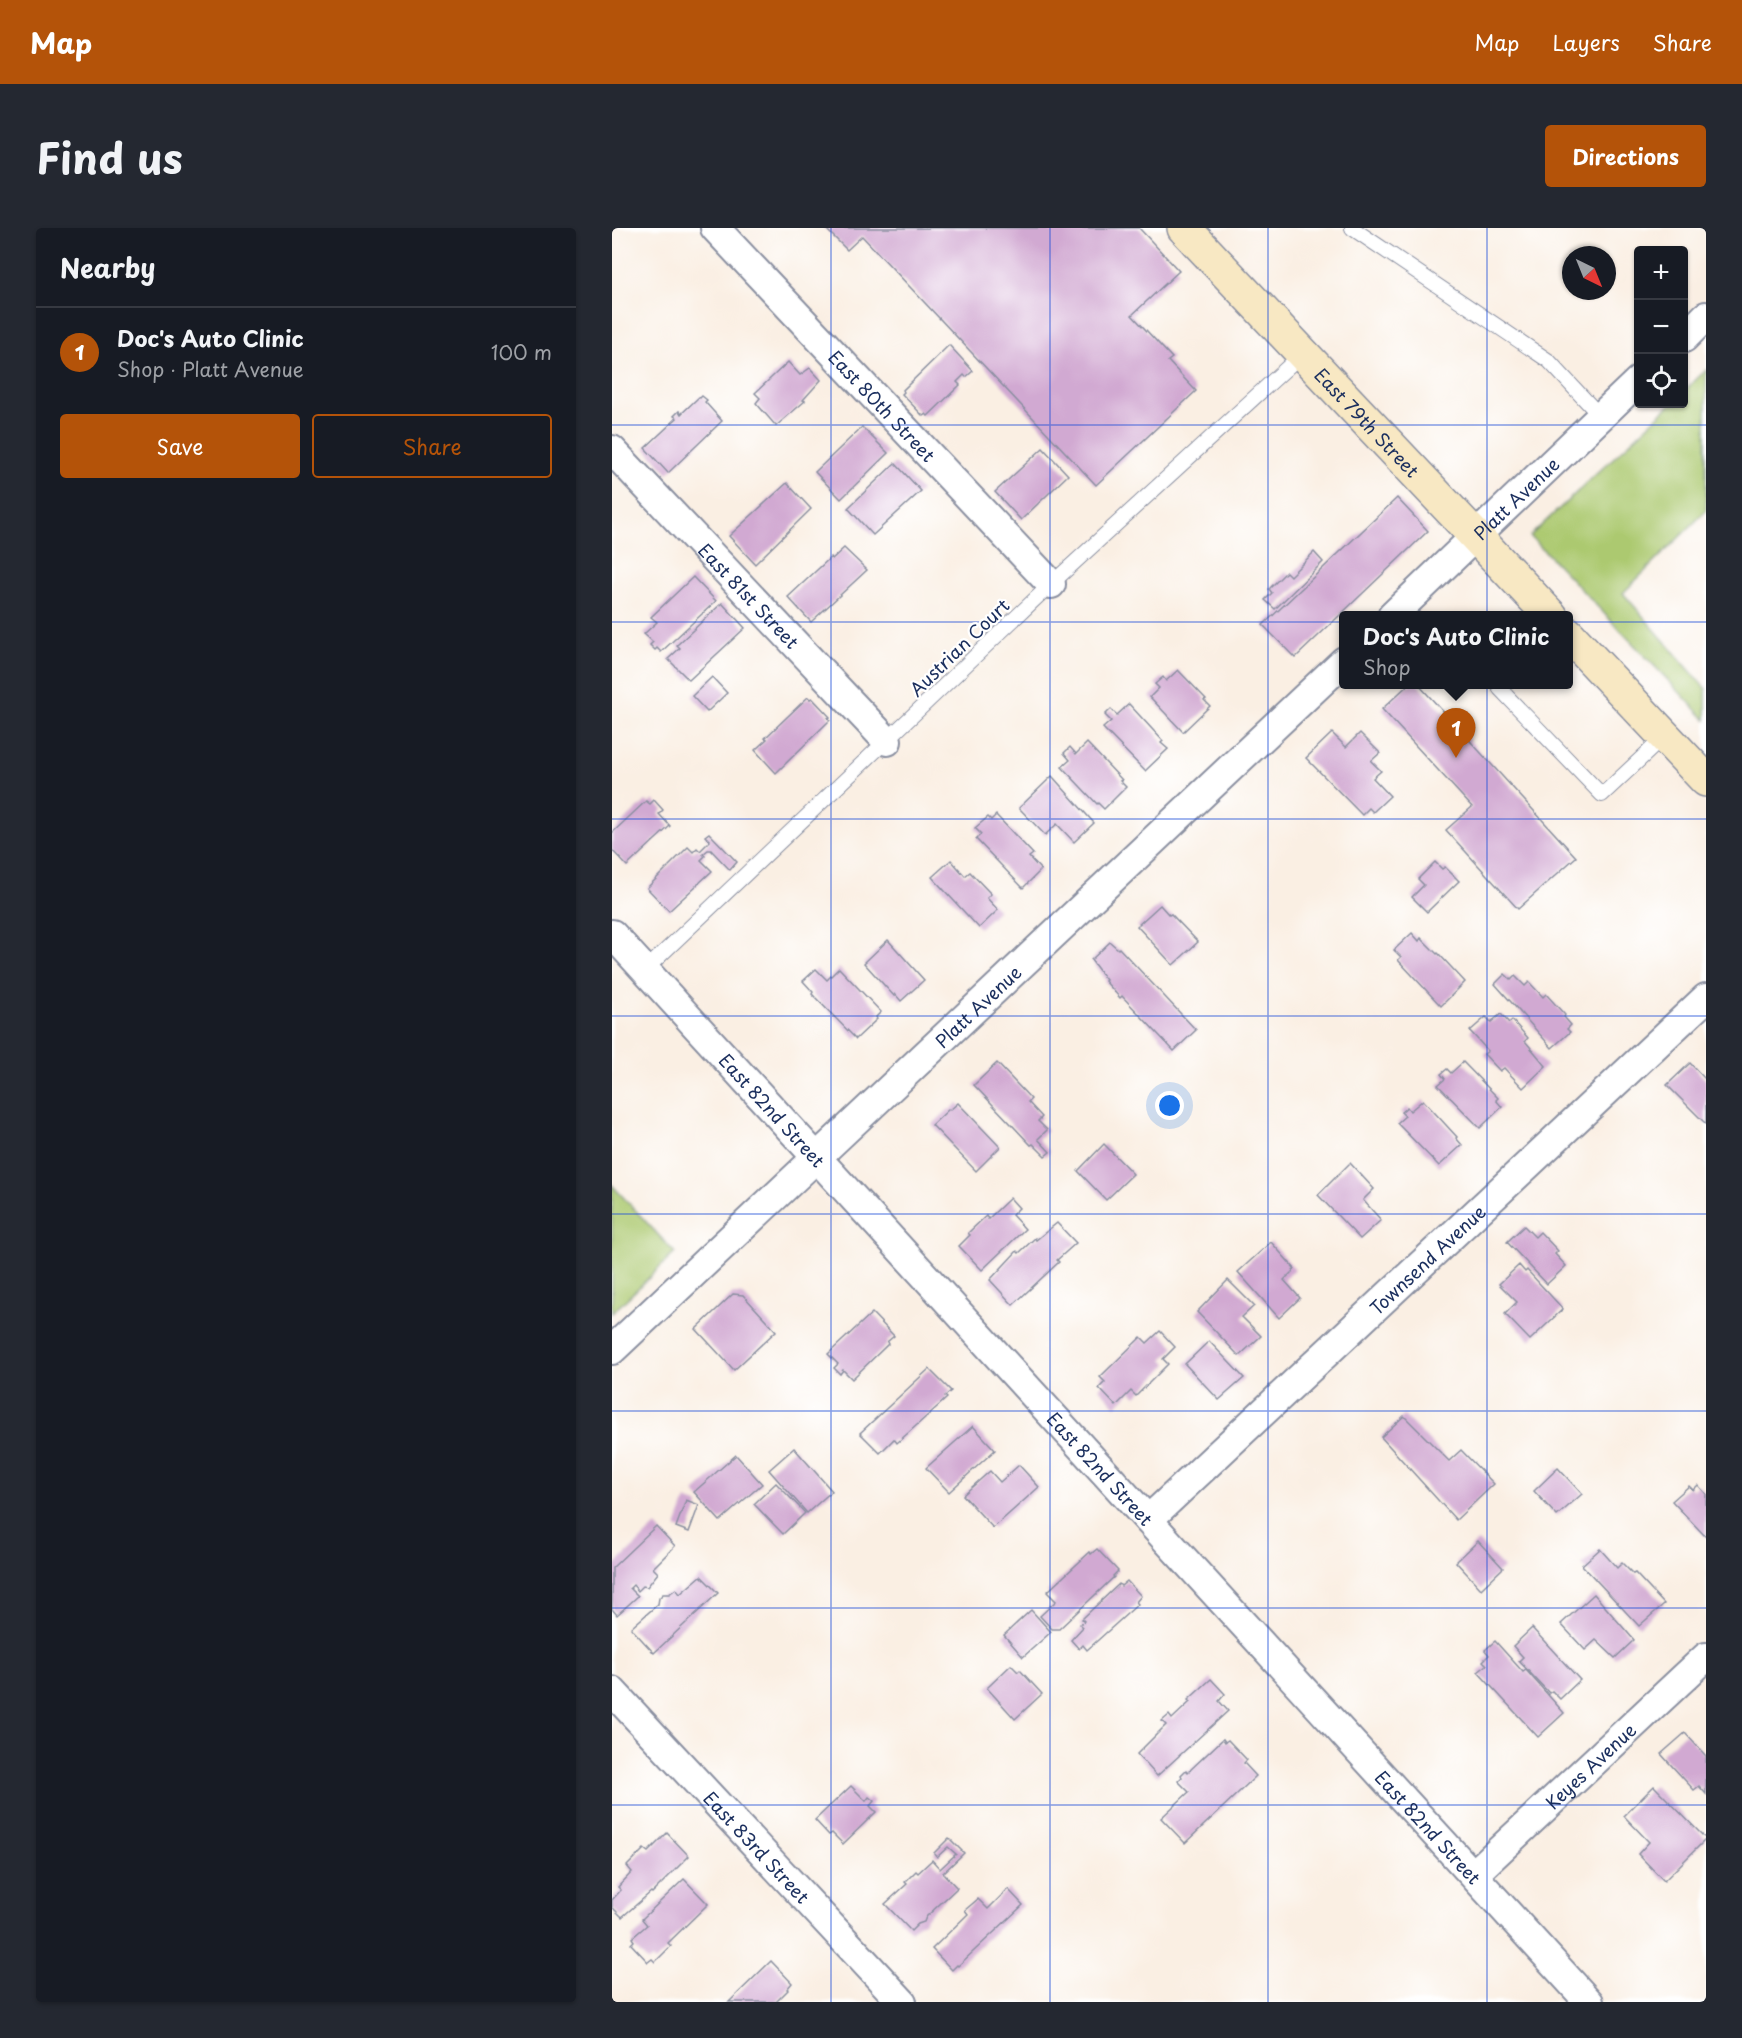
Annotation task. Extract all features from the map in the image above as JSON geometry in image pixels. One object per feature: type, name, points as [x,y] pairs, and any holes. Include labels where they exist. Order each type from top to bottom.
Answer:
[{"type":"main road","name":"East 79th Street","points":[[1184,228],[1547,611]]},
{"type":"main road","points":[[1573,638],[1706,780]]},
{"type":"street","name":"East 80th Street","points":[[715,228],[1051,584]]},
{"type":"street","points":[[1688,333],[1706,316]]},
{"type":"street","name":"Platt Avenue","points":[[1396,611],[1634,385]]},
{"type":"street","name":"East 81st Street","points":[[612,450],[886,741]]},
{"type":"street","name":"Platt Avenue","points":[[612,1350],[1339,666]]},
{"type":"street","name":"East 82nd Street","points":[[612,934],[1590,2002]]},
{"type":"street","name":"Townsend Avenue","points":[[1148,1520],[1706,998]]},
{"type":"street","name":"Keyes Avenue","points":[[1474,1874],[1706,1657]]},
{"type":"street","name":"East 83rd Street","points":[[612,1691],[902,2002]]},
{"type":"lane","points":[[1352,228],[1549,361],[1600,417]]},
{"type":"lane","name":"Austrian Court","points":[[645,970],[1051,584],[1302,354]]},
{"type":"lane","points":[[1503,689],[1602,795],[1665,736]]},
{"type":"green space","points":[[1706,370],[1706,511],[1623,593],[1706,689],[1706,720],[1530,536],[1667,408],[1688,408],[1688,387]]},
{"type":"green space","points":[[612,1185],[675,1253],[612,1313]]},
{"type":"building","points":[[825,228],[1139,228],[1179,271],[1132,315],[1172,358],[1168,361],[1196,391],[1096,485],[862,236],[847,250]]},
{"type":"building","points":[[949,345],[973,371],[966,377],[964,375],[957,382],[960,385],[928,416],[926,414],[923,416],[902,394],[903,390]]},
{"type":"building","points":[[788,362],[800,375],[810,368],[821,380],[803,400],[805,401],[776,426],[756,403],[760,398],[755,393]]},
{"type":"building","points":[[702,396],[722,421],[668,473],[645,448],[677,418],[674,416],[679,411],[681,414]]},
{"type":"building","points":[[862,427],[888,453],[841,499],[815,472]]},
{"type":"building","points":[[1043,448],[1068,475],[1021,520],[995,492]]},
{"type":"building","points":[[895,463],[921,491],[873,535],[848,508]]},
{"type":"building","points":[[787,483],[811,509],[755,564],[729,536]]},
{"type":"building","points":[[1397,498],[1428,531],[1344,611],[1339,611],[1339,616],[1295,658],[1263,625]]},
{"type":"building","points":[[844,548],[867,570],[811,622],[788,597]]},
{"type":"building","points":[[1314,552],[1323,562],[1275,609],[1265,600],[1272,593],[1269,589],[1286,572],[1290,576]]},
{"type":"building","points":[[693,577],[716,601],[661,652],[657,648],[655,650],[650,645],[653,642],[644,634],[657,622],[651,617]]},
{"type":"building","points":[[722,603],[745,628],[689,680],[668,659],[680,648],[677,645]]},
{"type":"building","points":[[1178,670],[1210,706],[1183,732],[1150,697],[1159,688],[1155,684],[1163,677],[1166,681]]},
{"type":"building","points":[[712,677],[727,693],[707,712],[692,696]]},
{"type":"building","points":[[1404,689],[1423,689],[1576,857],[1518,909],[1446,830],[1472,807],[1382,709]]},
{"type":"building","points":[[808,697],[812,698],[830,717],[828,718],[830,720],[776,773],[755,750]]},
{"type":"building","points":[[1129,704],[1168,749],[1145,771],[1103,728],[1111,721],[1105,715],[1111,709],[1117,715]]},
{"type":"building","points":[[1332,733],[1346,747],[1360,733],[1380,753],[1371,761],[1381,771],[1373,778],[1390,796],[1373,812],[1369,808],[1362,815],[1306,758]]},
{"type":"building","points":[[1087,743],[1126,787],[1104,809],[1062,767],[1070,760],[1064,753],[1070,747],[1076,754]]},
{"type":"building","points":[[1052,776],[1094,823],[1074,842],[1057,824],[1045,835],[1019,808]]},
{"type":"building","points":[[654,800],[663,810],[659,814],[670,826],[627,866],[612,850],[612,833],[646,801],[650,804]]},
{"type":"building","points":[[996,815],[1033,854],[1029,857],[1041,870],[1023,888],[976,839],[981,834],[975,828],[988,817],[991,820]]},
{"type":"building","points":[[709,833],[737,862],[730,870],[711,850],[708,850],[703,854],[705,856],[701,860],[712,871],[669,911],[647,888],[688,847],[693,852],[697,848],[700,851],[710,841],[705,836]]},
{"type":"building","points":[[951,860],[965,876],[970,872],[991,894],[987,898],[998,910],[979,928],[932,877]]},
{"type":"building","points":[[1435,862],[1442,869],[1445,867],[1459,881],[1427,912],[1412,897],[1424,885],[1418,879]]},
{"type":"building","points":[[1160,905],[1198,942],[1173,965],[1137,926]]},
{"type":"building","points":[[1412,933],[1419,941],[1421,938],[1438,953],[1465,982],[1441,1006],[1398,960],[1401,957],[1394,950]]},
{"type":"building","points":[[888,940],[924,980],[901,1001],[864,963]]},
{"type":"building","points":[[1110,942],[1119,948],[1196,1030],[1174,1051],[1122,996],[1120,998],[1091,960]]},
{"type":"building","points":[[839,968],[881,1012],[876,1017],[877,1019],[856,1039],[812,994],[813,992],[803,981],[816,969],[827,980]]},
{"type":"building","points":[[1505,974],[1511,980],[1515,976],[1525,986],[1529,982],[1543,997],[1546,994],[1565,1015],[1564,1017],[1571,1025],[1567,1029],[1570,1032],[1552,1048],[1495,984]]},
{"type":"building","points":[[1501,1014],[1509,1023],[1512,1020],[1528,1038],[1525,1041],[1546,1066],[1523,1088],[1504,1068],[1500,1071],[1484,1054],[1488,1051],[1470,1031],[1486,1017],[1491,1022]]},
{"type":"building","points":[[1463,1062],[1498,1098],[1496,1100],[1502,1107],[1480,1128],[1438,1085],[1445,1079],[1441,1074],[1447,1069],[1451,1073]]},
{"type":"building","points":[[997,1063],[1031,1099],[1028,1102],[1042,1117],[1038,1121],[1047,1130],[1038,1139],[1050,1152],[1045,1156],[1033,1144],[1031,1145],[974,1085]]},
{"type":"building","points":[[1690,1063],[1706,1080],[1706,1124],[1667,1085]]},
{"type":"building","points":[[1423,1100],[1462,1145],[1439,1166],[1397,1123],[1405,1116],[1401,1112],[1407,1107],[1410,1111]]},
{"type":"building","points":[[958,1103],[1000,1147],[976,1171],[932,1125]]},
{"type":"building","points":[[1104,1144],[1133,1174],[1106,1200],[1078,1171]]},
{"type":"building","points":[[1350,1163],[1374,1189],[1363,1200],[1381,1220],[1360,1239],[1318,1195]]},
{"type":"building","points":[[1010,1198],[1019,1208],[1012,1215],[1025,1229],[982,1270],[959,1246],[970,1235],[968,1233],[986,1216],[988,1219]]},
{"type":"building","points":[[1057,1223],[1076,1243],[1013,1305],[990,1280],[1017,1251],[1019,1253],[1035,1238],[1036,1240]]},
{"type":"building","points":[[1524,1226],[1535,1237],[1540,1232],[1558,1251],[1555,1254],[1566,1266],[1547,1284],[1507,1242]]},
{"type":"building","points":[[1271,1242],[1295,1269],[1284,1280],[1300,1298],[1279,1318],[1238,1272]]},
{"type":"building","points":[[1519,1265],[1525,1272],[1527,1270],[1563,1309],[1530,1340],[1505,1314],[1517,1302],[1499,1284]]},
{"type":"building","points":[[1228,1280],[1254,1306],[1242,1317],[1261,1336],[1239,1356],[1197,1312]]},
{"type":"building","points":[[733,1294],[743,1295],[776,1331],[734,1370],[696,1329]]},
{"type":"building","points":[[872,1313],[894,1336],[852,1379],[843,1370],[840,1374],[834,1368],[838,1364],[828,1354]]},
{"type":"building","points":[[1160,1331],[1175,1347],[1163,1359],[1168,1364],[1136,1396],[1131,1391],[1116,1406],[1099,1388],[1105,1382],[1100,1377],[1141,1337],[1147,1343]]},
{"type":"building","points":[[1209,1341],[1244,1378],[1219,1400],[1185,1364]]},
{"type":"building","points":[[929,1369],[951,1391],[945,1396],[947,1398],[897,1443],[894,1439],[880,1453],[860,1433]]},
{"type":"building","points":[[1404,1416],[1449,1461],[1461,1450],[1494,1484],[1456,1520],[1381,1437]]},
{"type":"building","points":[[973,1426],[995,1450],[949,1492],[926,1468]]},
{"type":"building","points":[[794,1448],[832,1491],[807,1513],[769,1470]]},
{"type":"building","points":[[736,1455],[762,1484],[720,1521],[694,1492]]},
{"type":"building","points":[[1019,1465],[1039,1487],[993,1528],[963,1495],[990,1471],[1000,1482]]},
{"type":"building","points":[[1558,1468],[1582,1494],[1557,1516],[1534,1491]]},
{"type":"building","points":[[776,1483],[805,1513],[783,1534],[754,1504]]},
{"type":"building","points":[[1698,1485],[1706,1494],[1706,1537],[1672,1501],[1689,1486],[1693,1490]]},
{"type":"building","points":[[686,1500],[699,1505],[689,1532],[676,1527]]},
{"type":"building","points":[[656,1526],[675,1546],[653,1568],[658,1573],[647,1587],[643,1586],[638,1591],[633,1585],[630,1588],[638,1596],[617,1615],[612,1609],[612,1568]]},
{"type":"building","points":[[1478,1541],[1503,1568],[1481,1589],[1456,1562]]},
{"type":"building","points":[[1097,1549],[1118,1571],[1059,1629],[1052,1629],[1040,1616],[1056,1601],[1047,1592],[1090,1552],[1091,1554]]},
{"type":"building","points":[[1600,1549],[1617,1568],[1622,1563],[1633,1574],[1635,1573],[1664,1604],[1639,1626],[1582,1565]]},
{"type":"building","points":[[701,1576],[718,1593],[654,1653],[631,1628],[658,1604],[663,1594],[669,1594],[676,1589],[680,1594]]},
{"type":"building","points":[[1127,1581],[1141,1596],[1136,1602],[1138,1604],[1087,1650],[1083,1645],[1079,1649],[1071,1640],[1083,1627],[1080,1624],[1084,1621],[1082,1619],[1119,1584],[1121,1586]]},
{"type":"building","points":[[1594,1594],[1634,1640],[1615,1658],[1596,1640],[1585,1650],[1561,1624]]},
{"type":"building","points":[[1031,1610],[1051,1632],[1023,1657],[1004,1635]]},
{"type":"building","points":[[1532,1628],[1580,1680],[1560,1699],[1552,1691],[1549,1693],[1519,1661],[1523,1657],[1513,1646]]},
{"type":"building","points":[[1495,1641],[1523,1672],[1526,1670],[1564,1713],[1538,1737],[1478,1672],[1487,1665],[1483,1661],[1489,1655],[1485,1650]]},
{"type":"building","points":[[1011,1665],[1018,1672],[1020,1670],[1042,1694],[1015,1719],[987,1688]]},
{"type":"building","points":[[1211,1679],[1225,1694],[1219,1701],[1228,1711],[1157,1776],[1137,1754],[1166,1725],[1162,1721],[1169,1715],[1172,1719],[1190,1702],[1188,1700]]},
{"type":"building","points":[[1685,1733],[1706,1756],[1706,1794],[1699,1786],[1694,1790],[1661,1754]]},
{"type":"building","points":[[1223,1739],[1225,1742],[1228,1740],[1247,1760],[1244,1763],[1256,1776],[1185,1843],[1161,1818],[1189,1792],[1178,1781],[1181,1775],[1186,1770],[1188,1772]]},
{"type":"building","points":[[851,1786],[866,1801],[869,1797],[874,1801],[870,1806],[876,1812],[843,1844],[832,1833],[829,1835],[815,1820]]},
{"type":"building","points":[[1654,1786],[1706,1839],[1664,1881],[1638,1854],[1649,1842],[1624,1816]]},
{"type":"building","points":[[667,1833],[689,1856],[652,1893],[622,1917],[612,1907],[612,1900],[621,1890],[618,1887],[632,1872],[627,1866],[644,1849],[648,1852]]},
{"type":"building","points":[[949,1838],[964,1853],[943,1873],[957,1888],[926,1917],[924,1922],[911,1931],[885,1904],[907,1884],[905,1882],[916,1871],[918,1873],[932,1860],[940,1869],[956,1854],[948,1847],[937,1857],[934,1853]]},
{"type":"building","points":[[684,1879],[708,1904],[668,1943],[671,1946],[655,1962],[652,1959],[648,1962],[631,1944],[634,1941],[632,1938],[647,1925],[642,1919]]},
{"type":"building","points":[[1008,1889],[1023,1905],[952,1970],[932,1949],[968,1914],[965,1910],[978,1899],[988,1909]]},
{"type":"building","points":[[771,1961],[792,1983],[776,2002],[729,2002]]},
{"type":"place","name":"Doc's Auto Clinic","points":[[1456,758]]}]
